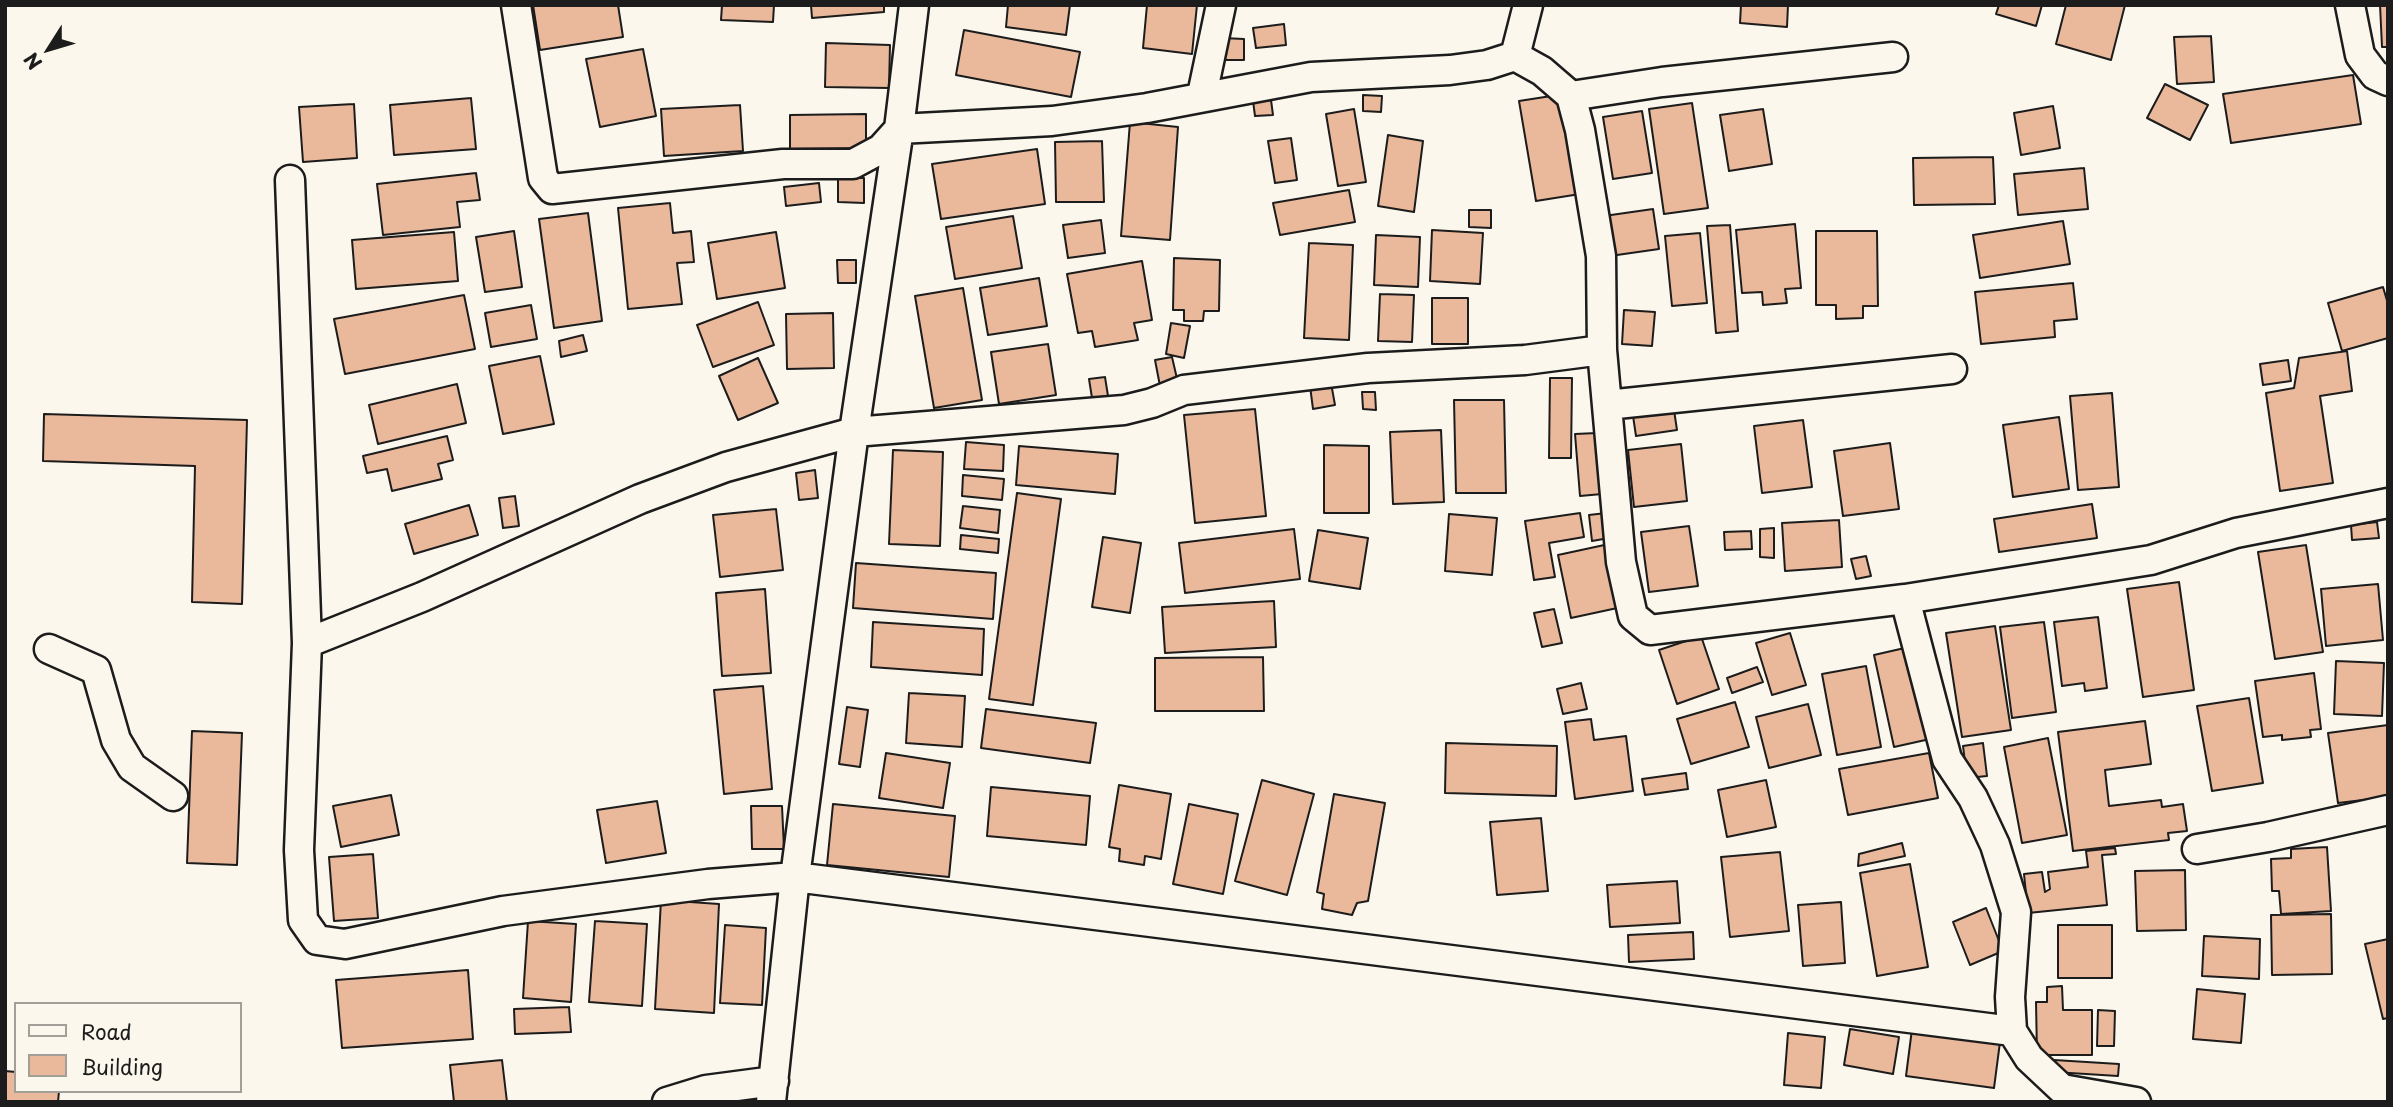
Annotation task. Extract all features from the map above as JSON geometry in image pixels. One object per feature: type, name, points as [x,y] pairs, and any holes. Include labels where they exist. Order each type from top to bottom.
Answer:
[{"type":"street","points":[[516,5],[544,178],[552,189],[783,164],[853,164],[881,149],[899,129],[1052,121],[1147,108],[1202,95],[1311,76],[1450,71],[1487,65],[1516,56],[1542,71],[1571,96],[1580,130],[1601,256],[1602,350],[1621,562],[1633,616],[1650,630],[1905,599],[2151,560],[2236,533],[2388,502]]},
{"type":"street","points":[[667,1102],[706,1090],[773,1091],[795,877],[914,5]]},
{"type":"street","points":[[1202,95],[1221,5]]},
{"type":"street","points":[[1516,56],[1528,5]]},
{"type":"street","points":[[2350,5],[2360,55],[2375,75],[2388,81]]},
{"type":"street","points":[[1571,96],[1662,82],[1893,57]]},
{"type":"street","points":[[290,180],[307,643],[299,850],[303,920],[317,940],[345,944],[503,911],[708,884],[795,877],[2012,1031]]},
{"type":"street","points":[[307,643],[470,576],[640,499],[726,467],[854,432],[1125,410],[1184,390],[1354,370],[1525,360],[1602,350]]},
{"type":"street","points":[[1607,405],[1952,369]]},
{"type":"street","points":[[1905,599],[1947,759],[1973,798],[1995,845],[2016,912],[2010,997],[2012,1031],[2029,1058],[2062,1089],[2136,1102]]},
{"type":"street","points":[[49,649],[96,670],[116,740],[131,767],[173,796]]},
{"type":"street","points":[[2197,849],[2268,837],[2388,810]]},
{"type":"building","points":[[533,5],[618,5],[623,37],[540,50]]},
{"type":"building","points":[[722,5],[774,5],[773,22],[721,20]]},
{"type":"building","points":[[811,5],[884,5],[884,12],[812,18]]},
{"type":"building","points":[[1008,5],[1070,5],[1066,35],[1006,27]]},
{"type":"building","points":[[1147,5],[1197,5],[1192,54],[1143,48]]},
{"type":"building","points":[[1741,5],[1788,5],[1787,27],[1740,23]]},
{"type":"building","points":[[1999,5],[2042,5],[2036,26],[1996,14]]},
{"type":"building","points":[[2066,5],[2125,5],[2111,60],[2056,44]]},
{"type":"building","points":[[2380,5],[2388,5],[2388,47],[2382,47]]},
{"type":"building","points":[[1284,24],[1286,45],[1256,48],[1253,28]]},
{"type":"building","points":[[964,30],[1080,52],[1071,97],[956,75]]},
{"type":"building","points":[[2211,36],[2214,82],[2177,84],[2174,37]]},
{"type":"building","points":[[1223,38],[1244,39],[1244,60],[1223,60]]},
{"type":"building","points":[[826,43],[890,45],[889,88],[825,87]]},
{"type":"building","points":[[643,49],[656,116],[600,127],[586,59]]},
{"type":"building","points":[[2353,75],[2361,124],[2231,143],[2223,94]]},
{"type":"building","points":[[2165,84],[2208,105],[2190,140],[2147,118]]},
{"type":"building","points":[[1564,94],[1580,194],[1536,201],[1519,101]]},
{"type":"building","points":[[1363,95],[1382,96],[1381,112],[1363,111]]},
{"type":"building","points":[[471,98],[476,149],[394,155],[390,105]]},
{"type":"building","points":[[1271,100],[1273,115],[1255,116],[1253,101]]},
{"type":"building","points":[[1692,103],[1708,208],[1664,214],[1649,109]]},
{"type":"building","points":[[354,104],[357,158],[303,162],[299,107]]},
{"type":"building","points":[[740,105],[743,151],[664,156],[661,109]]},
{"type":"building","points":[[2053,106],[2060,148],[2021,155],[2014,113]]},
{"type":"building","points":[[1354,109],[1366,182],[1338,186],[1326,114]]},
{"type":"building","points":[[1763,109],[1772,164],[1729,171],[1720,115]]},
{"type":"building","points":[[1642,111],[1652,173],[1613,179],[1603,117]]},
{"type":"building","points":[[866,114],[866,148],[790,149],[790,115]]},
{"type":"building","points":[[1130,122],[1178,127],[1170,240],[1121,236]]},
{"type":"building","points":[[1388,135],[1423,141],[1414,212],[1378,206]]},
{"type":"building","points":[[1291,138],[1297,180],[1275,183],[1268,141]]},
{"type":"building","points":[[1102,141],[1104,202],[1056,202],[1055,142]]},
{"type":"building","points":[[1037,149],[1045,204],[941,219],[932,164]]},
{"type":"building","points":[[1993,157],[1995,204],[1914,205],[1913,158]]},
{"type":"building","points":[[2084,168],[2088,209],[2018,215],[2014,174]]},
{"type":"building","points":[[476,173],[480,200],[457,202],[460,227],[383,235],[377,184]]},
{"type":"building","points":[[838,177],[864,178],[864,203],[838,202]]},
{"type":"building","points":[[819,183],[821,202],[786,206],[784,187]]},
{"type":"building","points":[[1349,190],[1355,222],[1280,235],[1273,203]]},
{"type":"building","points":[[670,203],[673,233],[691,231],[694,262],[677,263],[682,304],[628,309],[618,208]]},
{"type":"building","points":[[1653,209],[1659,249],[1610,256],[1604,216]]},
{"type":"building","points":[[1469,210],[1491,210],[1491,228],[1469,227]]},
{"type":"building","points":[[588,213],[602,321],[554,328],[539,219]]},
{"type":"building","points":[[1013,216],[1022,268],[955,279],[946,227]]},
{"type":"building","points":[[1101,220],[1105,253],[1068,258],[1063,225]]},
{"type":"building","points":[[2063,221],[2070,264],[1980,278],[1973,235]]},
{"type":"building","points":[[1795,224],[1801,288],[1785,289],[1787,303],[1763,305],[1762,292],[1742,293],[1736,230]]},
{"type":"building","points":[[1730,225],[1738,331],[1716,333],[1707,226]]},
{"type":"building","points":[[1432,230],[1483,233],[1480,284],[1430,281]]},
{"type":"building","points":[[514,231],[522,287],[485,292],[476,237]]},
{"type":"building","points":[[1816,231],[1877,231],[1878,306],[1863,306],[1863,318],[1836,319],[1836,305],[1816,305]]},
{"type":"building","points":[[454,232],[458,281],[356,289],[352,240]]},
{"type":"building","points":[[776,232],[785,288],[717,299],[708,243]]},
{"type":"building","points":[[1700,233],[1707,303],[1672,306],[1665,236]]},
{"type":"building","points":[[1376,235],[1420,237],[1418,287],[1374,285]]},
{"type":"building","points":[[1309,243],[1353,245],[1349,340],[1304,338]]},
{"type":"building","points":[[1174,258],[1220,260],[1219,311],[1204,311],[1203,321],[1184,321],[1184,310],[1173,310]]},
{"type":"building","points":[[837,260],[856,260],[856,283],[838,283]]},
{"type":"building","points":[[1142,261],[1152,320],[1134,323],[1138,340],[1095,347],[1092,331],[1078,333],[1067,274]]},
{"type":"building","points":[[1039,278],[1047,326],[988,335],[980,288]]},
{"type":"building","points":[[2073,283],[2077,319],[2054,321],[2055,337],[1981,344],[1975,292]]},
{"type":"building","points":[[2383,287],[2388,304],[2388,338],[2342,351],[2328,303]]},
{"type":"building","points":[[963,288],[982,400],[934,408],[915,296]]},
{"type":"building","points":[[1380,294],[1414,295],[1412,342],[1378,341]]},
{"type":"building","points":[[464,295],[475,349],[345,374],[334,319]]},
{"type":"building","points":[[1432,298],[1468,298],[1468,344],[1432,344]]},
{"type":"building","points":[[758,302],[774,345],[713,367],[697,325]]},
{"type":"building","points":[[531,305],[537,339],[491,347],[485,313]]},
{"type":"building","points":[[1624,310],[1655,312],[1652,346],[1622,344]]},
{"type":"building","points":[[833,313],[834,368],[787,369],[786,314]]},
{"type":"building","points":[[1171,323],[1190,326],[1184,358],[1166,354]]},
{"type":"building","points":[[583,335],[587,351],[561,357],[559,341]]},
{"type":"building","points":[[1048,344],[1056,395],[999,404],[991,352]]},
{"type":"building","points":[[2347,351],[2352,391],[2320,396],[2333,483],[2280,491],[2266,393],[2294,388],[2299,358]]},
{"type":"building","points":[[540,356],[554,424],[503,434],[489,366]]},
{"type":"building","points":[[1172,357],[1178,383],[1160,386],[1155,360]]},
{"type":"building","points":[[758,358],[778,403],[738,420],[719,376]]},
{"type":"building","points":[[2288,360],[2291,381],[2263,385],[2260,364]]},
{"type":"building","points":[[1105,377],[1108,396],[1092,398],[1089,379]]},
{"type":"building","points":[[1550,378],[1572,378],[1571,458],[1549,458]]},
{"type":"building","points":[[1331,383],[1335,405],[1313,409],[1310,386]]},
{"type":"building","points":[[457,384],[466,423],[378,444],[369,405]]},
{"type":"building","points":[[1362,392],[1375,392],[1376,410],[1363,409]]},
{"type":"building","points":[[2112,393],[2119,487],[2078,490],[2070,396]]},
{"type":"building","points":[[1454,400],[1504,400],[1506,493],[1456,493]]},
{"type":"building","points":[[1255,409],[1266,516],[1195,523],[1184,415]]},
{"type":"building","points":[[1674,410],[1677,430],[1636,436],[1633,416]]},
{"type":"building","points":[[44,414],[247,420],[242,604],[192,602],[195,466],[43,461]]},
{"type":"building","points":[[2059,417],[2069,489],[2013,497],[2003,425]]},
{"type":"building","points":[[1803,420],[1812,487],[1762,493],[1754,426]]},
{"type":"building","points":[[1441,430],[1444,502],[1393,504],[1390,432]]},
{"type":"building","points":[[1597,433],[1602,494],[1580,496],[1575,434]]},
{"type":"building","points":[[447,436],[453,460],[438,464],[442,479],[392,491],[387,469],[367,473],[363,456]]},
{"type":"building","points":[[966,442],[1004,445],[1003,471],[964,469]]},
{"type":"building","points":[[1890,443],[1899,509],[1843,516],[1834,451]]},
{"type":"building","points":[[1681,444],[1687,501],[1634,507],[1628,450]]},
{"type":"building","points":[[1324,445],[1369,446],[1369,513],[1324,513]]},
{"type":"building","points":[[1019,446],[1118,454],[1115,494],[1016,485]]},
{"type":"building","points":[[893,450],[943,452],[940,546],[889,544]]},
{"type":"building","points":[[815,470],[818,498],[799,500],[796,473]]},
{"type":"building","points":[[963,475],[1004,479],[1002,500],[962,496]]},
{"type":"building","points":[[1017,493],[1061,499],[1033,705],[989,699]]},
{"type":"building","points":[[515,496],[519,526],[503,528],[499,498]]},
{"type":"building","points":[[2092,504],[2097,538],[1999,552],[1994,519]]},
{"type":"building","points":[[469,505],[478,535],[414,554],[405,524]]},
{"type":"building","points":[[963,506],[1000,510],[998,533],[960,528]]},
{"type":"building","points":[[776,509],[783,570],[720,577],[713,515]]},
{"type":"building","points":[[1580,513],[1584,537],[1549,543],[1555,577],[1534,580],[1525,521]]},
{"type":"building","points":[[1606,513],[1609,538],[1592,541],[1589,515]]},
{"type":"building","points":[[1449,514],[1497,518],[1492,575],[1445,571]]},
{"type":"building","points":[[1839,520],[1842,567],[1785,571],[1782,523]]},
{"type":"building","points":[[2377,522],[2379,538],[2352,540],[2351,525]]},
{"type":"building","points":[[1689,526],[1698,586],[1649,592],[1641,532]]},
{"type":"building","points":[[1774,528],[1774,558],[1760,557],[1760,529]]},
{"type":"building","points":[[1294,529],[1300,579],[1185,593],[1179,543]]},
{"type":"building","points":[[1318,530],[1368,538],[1360,589],[1309,581]]},
{"type":"building","points":[[1751,531],[1752,549],[1725,550],[1724,532]]},
{"type":"building","points":[[961,535],[999,539],[998,553],[960,549]]},
{"type":"building","points":[[1103,537],[1141,543],[1130,613],[1092,607]]},
{"type":"building","points":[[1609,544],[1622,607],[1571,618],[1558,555]]},
{"type":"building","points":[[2306,545],[2323,652],[2275,659],[2258,552]]},
{"type":"building","points":[[1866,556],[1871,576],[1856,579],[1851,559]]},
{"type":"building","points":[[856,563],[996,573],[993,619],[853,608]]},
{"type":"building","points":[[2179,582],[2194,690],[2143,697],[2127,589]]},
{"type":"building","points":[[2378,584],[2383,640],[2326,646],[2321,589]]},
{"type":"building","points":[[765,589],[771,673],[722,676],[716,593]]},
{"type":"building","points":[[1274,601],[1276,647],[1165,653],[1162,607]]},
{"type":"building","points":[[1554,609],[1562,643],[1542,647],[1534,613]]},
{"type":"building","points":[[2098,617],[2107,688],[2085,691],[2084,683],[2062,686],[2054,622]]},
{"type":"building","points":[[873,622],[984,629],[982,675],[871,667]]},
{"type":"building","points":[[2044,622],[2056,712],[2012,718],[2000,627]]},
{"type":"building","points":[[1995,626],[2011,730],[1962,737],[1946,633]]},
{"type":"building","points":[[1790,633],[1806,685],[1772,695],[1756,643]]},
{"type":"building","points":[[1701,636],[1719,689],[1677,704],[1659,650]]},
{"type":"building","points":[[1909,647],[1930,739],[1894,747],[1874,655]]},
{"type":"building","points":[[1263,657],[1264,711],[1155,711],[1155,658]]},
{"type":"building","points":[[2336,661],[2384,663],[2382,716],[2334,714]]},
{"type":"building","points":[[1866,666],[1881,747],[1837,755],[1822,674]]},
{"type":"building","points":[[1757,667],[1763,682],[1732,693],[1727,678]]},
{"type":"building","points":[[2314,673],[2321,729],[2310,730],[2311,737],[2282,740],[2282,735],[2263,737],[2255,681]]},
{"type":"building","points":[[1581,683],[1587,709],[1563,714],[1557,689]]},
{"type":"building","points":[[763,686],[772,789],[724,794],[714,690]]},
{"type":"building","points":[[909,693],[965,696],[962,747],[906,743]]},
{"type":"building","points":[[2249,698],[2263,783],[2212,791],[2197,706]]},
{"type":"building","points":[[1735,702],[1749,747],[1691,764],[1677,719]]},
{"type":"building","points":[[1808,704],[1821,755],[1769,768],[1756,717]]},
{"type":"building","points":[[847,707],[868,710],[860,767],[839,764]]},
{"type":"building","points":[[986,709],[1096,723],[1090,763],[981,748]]},
{"type":"building","points":[[1591,719],[1594,740],[1626,736],[1633,791],[1575,799],[1565,722]]},
{"type":"building","points":[[2145,721],[2151,764],[2105,770],[2109,806],[2161,800],[2162,807],[2183,804],[2187,831],[2168,833],[2169,840],[2073,851],[2058,732]]},
{"type":"building","points":[[2388,725],[2388,797],[2338,803],[2328,733]]},
{"type":"building","points":[[192,731],[242,733],[237,865],[187,863]]},
{"type":"building","points":[[2048,738],[2067,835],[2022,843],[2004,747]]},
{"type":"building","points":[[1446,743],[1557,746],[1556,796],[1445,793]]},
{"type":"building","points":[[1983,743],[1987,776],[1967,778],[1963,746]]},
{"type":"building","points":[[886,753],[950,763],[943,808],[879,798]]},
{"type":"building","points":[[1929,753],[1938,798],[1848,815],[1839,769]]},
{"type":"building","points":[[1686,773],[1688,789],[1645,795],[1642,779]]},
{"type":"building","points":[[1262,780],[1314,794],[1287,895],[1235,881]]},
{"type":"building","points":[[1766,780],[1776,827],[1727,837],[1718,790]]},
{"type":"building","points":[[1119,785],[1171,794],[1161,859],[1145,856],[1144,865],[1119,861],[1120,849],[1109,847]]},
{"type":"building","points":[[991,787],[1090,796],[1086,845],[987,836]]},
{"type":"building","points":[[1334,794],[1385,803],[1368,901],[1357,903],[1352,915],[1322,909],[1324,894],[1317,892]]},
{"type":"building","points":[[391,795],[399,835],[341,847],[333,806]]},
{"type":"building","points":[[657,801],[666,853],[606,863],[597,810]]},
{"type":"building","points":[[833,804],[955,816],[949,877],[827,865]]},
{"type":"building","points":[[1189,804],[1238,814],[1223,894],[1173,884]]},
{"type":"building","points":[[751,806],[782,806],[784,849],[752,849]]},
{"type":"building","points":[[1541,818],[1548,891],[1497,895],[1490,822]]},
{"type":"building","points":[[1902,843],[1905,856],[1858,866],[1859,854]]},
{"type":"building","points":[[2327,847],[2331,911],[2281,914],[2279,891],[2272,891],[2271,859],[2291,858],[2291,849]]},
{"type":"building","points":[[2115,848],[2116,854],[2102,855],[2107,905],[2028,913],[2024,874],[2042,872],[2045,892],[2050,889],[2048,872],[2088,867],[2086,851]]},
{"type":"building","points":[[1780,852],[1789,931],[1730,937],[1721,857]]},
{"type":"building","points":[[373,854],[378,918],[334,921],[329,857]]},
{"type":"building","points":[[1910,864],[1928,967],[1877,976],[1860,873]]},
{"type":"building","points":[[2185,870],[2186,930],[2137,931],[2135,871]]},
{"type":"building","points":[[1677,881],[1680,923],[1610,927],[1607,885]]},
{"type":"building","points":[[661,900],[719,904],[714,1013],[655,1009]]},
{"type":"building","points":[[1841,902],[1845,963],[1803,966],[1798,905]]},
{"type":"building","points":[[1986,908],[2003,951],[1970,965],[1953,922]]},
{"type":"building","points":[[2331,914],[2332,974],[2272,975],[2271,915]]},
{"type":"building","points":[[528,921],[576,924],[571,1002],[523,998]]},
{"type":"building","points":[[595,921],[647,924],[642,1006],[589,1002]]},
{"type":"building","points":[[725,925],[766,928],[762,1005],[720,1003]]},
{"type":"building","points":[[2058,925],[2112,925],[2112,978],[2058,978]]},
{"type":"building","points":[[1693,932],[1694,959],[1629,962],[1628,935]]},
{"type":"building","points":[[2204,936],[2260,939],[2259,979],[2202,976]]},
{"type":"building","points":[[2388,939],[2388,1018],[2383,1019],[2365,944]]},
{"type":"building","points":[[468,970],[473,1039],[342,1048],[336,980]]},
{"type":"building","points":[[2062,986],[2063,1010],[2092,1010],[2092,1055],[2037,1055],[2036,1002],[2047,1002],[2047,987]]},
{"type":"building","points":[[2197,989],[2245,994],[2241,1043],[2193,1039]]},
{"type":"building","points":[[569,1007],[571,1032],[515,1034],[514,1009]]},
{"type":"building","points":[[2098,1010],[2115,1011],[2114,1046],[2097,1046]]},
{"type":"building","points":[[1850,1029],[1899,1037],[1893,1074],[1844,1065]]},
{"type":"building","points":[[1912,1029],[2000,1042],[1994,1088],[1906,1076]]},
{"type":"building","points":[[1788,1033],[1825,1037],[1821,1088],[1784,1085]]},
{"type":"building","points":[[502,1060],[507,1102],[454,1102],[450,1065]]},
{"type":"building","points":[[2054,1060],[2119,1064],[2118,1076],[2054,1072]]},
{"type":"building","points":[[5,1071],[14,1072],[14,1093],[59,1093],[58,1102],[5,1102]]}]
